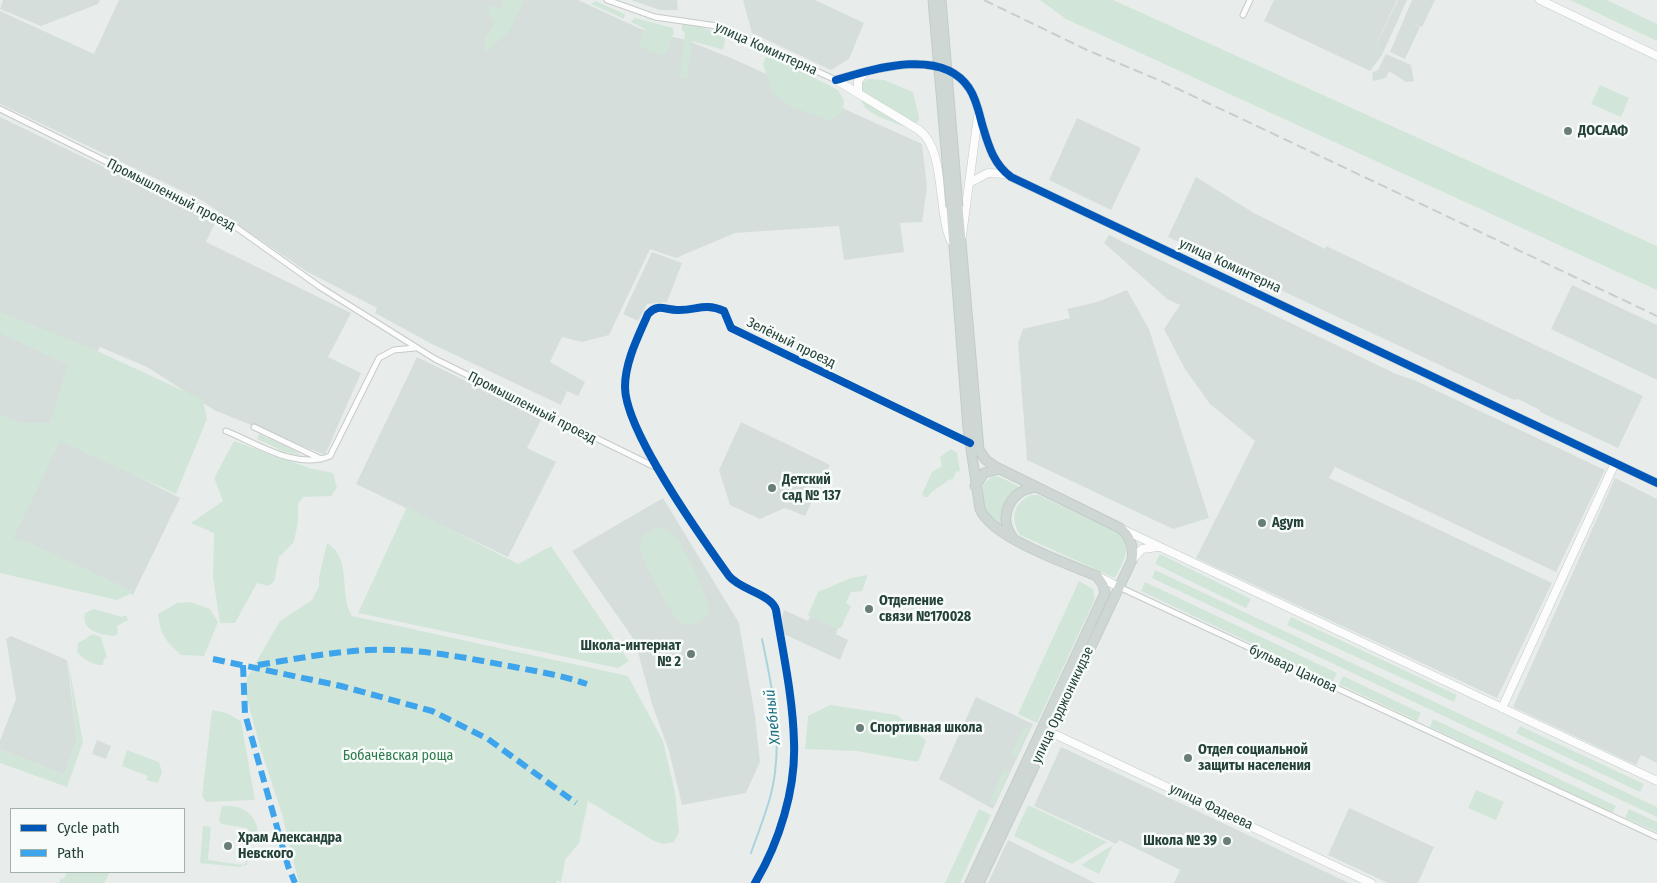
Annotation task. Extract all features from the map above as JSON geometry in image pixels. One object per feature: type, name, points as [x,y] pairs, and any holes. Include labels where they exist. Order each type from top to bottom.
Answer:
[{"type":"main road","points":[[934,0],[974,443],[986,460],[1004,471],[1120,528],[1131,542],[1132,560]]},
{"type":"main road","points":[[941,0],[954,207]]},
{"type":"main road","name":"бульвар Цанова","points":[[974,443],[972,463],[975,488],[980,509],[986,520],[995,528],[1013,538],[1097,576]]},
{"type":"main road","points":[[975,488],[978,479],[986,471],[995,469],[1004,471]]},
{"type":"main road","points":[[1013,538],[1006,524],[1008,506],[1018,493],[1036,487]]},
{"type":"main road","name":"улица Орджоникидзе","points":[[979,883],[1132,560]]},
{"type":"main road","name":"улица Орджоникидзе","points":[[970,883],[1104,598],[1104,586],[1097,576]]},
{"type":"main road","points":[[998,822],[999,830],[1002,834]]},
{"type":"street","name":"улица Коминтерна","points":[[607,0],[655,17],[717,26],[836,80],[866,71],[904,64],[946,70],[958,76],[968,86],[993,157],[1011,177],[1407,362],[1657,483]]},
{"type":"street","points":[[1243,15],[1250,0]]},
{"type":"street","points":[[1540,0],[1657,56]]},
{"type":"street","points":[[858,93],[858,81],[866,71]]},
{"type":"street","points":[[836,80],[920,130],[928,138],[933,150],[945,220],[957,244]]},
{"type":"street","name":"Промышленный проезд","points":[[0,109],[230,224],[312,282],[415,348],[599,442],[659,469]]},
{"type":"street","points":[[957,244],[971,182],[979,113]]},
{"type":"street","points":[[971,182],[979,176],[992,172],[1011,177]]},
{"type":"street","name":"Зелёный проезд","points":[[659,469],[630,414],[625,383],[629,361],[647,317],[652,310],[661,307],[677,310],[706,305],[724,311],[731,328],[974,443]]},
{"type":"street","points":[[226,430],[281,454],[305,461],[322,460],[330,456],[341,439],[379,358],[394,350],[415,348]]},
{"type":"street","points":[[254,427],[322,460]]},
{"type":"street","points":[[1502,708],[1615,463]]},
{"type":"street","points":[[659,469],[710,550],[732,579],[743,588],[770,600],[776,610],[792,715],[794,757],[790,789],[769,860],[755,883]]},
{"type":"street","points":[[1120,528],[1657,781]]},
{"type":"street","points":[[1132,560],[1137,553],[1146,548],[1164,549]]},
{"type":"street","name":"бульвар Цанова","points":[[1097,576],[1657,837]]},
{"type":"street","name":"улица Фадеева","points":[[1050,732],[1371,883]]},
{"type":"shaded area","points":[[3,0],[100,0],[98,4],[41,26],[0,9]]},
{"type":"shaded area","points":[[119,0],[578,0],[641,29],[686,40],[731,58],[922,144],[927,187],[922,222],[900,223],[904,252],[844,260],[839,226],[735,233],[676,258],[650,249],[609,335],[582,342],[562,337],[550,362],[585,382],[578,396],[567,391],[561,405],[432,344],[375,313],[377,308],[306,271],[203,201],[0,104],[0,11],[94,54]]},
{"type":"shaded area","points":[[631,0],[677,0],[678,10],[660,10]]},
{"type":"shaded area","points":[[743,0],[815,0],[864,23],[849,59],[831,70],[752,33]]},
{"type":"shaded area","points":[[1274,0],[1397,0],[1367,64],[1398,0],[1407,0],[1382,55],[1370,71],[1264,21]]},
{"type":"shaded area","points":[[1412,0],[1435,0],[1422,27],[1409,22],[1420,27],[1405,59],[1390,52]]},
{"type":"shaded area","points":[[1386,54],[1411,65],[1414,81],[1406,82],[1389,71],[1386,78],[1373,81],[1372,73],[1378,70]]},
{"type":"shaded area","points":[[0,117],[216,221],[206,242],[351,313],[328,357],[361,373],[325,455],[214,410],[147,367],[100,347],[58,436],[180,498],[133,595],[10,543],[0,563]]},
{"type":"shaded area","points":[[1077,118],[1141,148],[1111,210],[1049,180]]},
{"type":"shaded area","points":[[1196,177],[1254,213],[1325,249],[1326,246],[1643,396],[1618,448],[1540,412],[1540,410],[1518,399],[1514,400],[1168,237]]},
{"type":"shaded area","points":[[1109,235],[1396,374],[1414,380],[1605,470],[1556,572],[1335,467],[1329,478],[1552,583],[1497,698],[1196,558],[1255,441],[1210,404],[1185,369],[1164,329],[1180,305],[1167,299],[1104,243]]},
{"type":"shaded area","points":[[652,252],[682,263],[667,302],[647,304],[638,321],[623,314]]},
{"type":"shaded area","points":[[1572,285],[1657,325],[1657,380],[1551,329]]},
{"type":"shaded area","points":[[1127,290],[1149,329],[1209,518],[1173,529],[1027,460],[1018,343],[1023,329],[1070,318],[1067,309],[1097,302]]},
{"type":"shaded area","points":[[417,357],[542,418],[527,448],[556,462],[508,557],[356,484]]},
{"type":"shaded area","name":"Детский сад № 137","points":[[741,422],[830,465],[805,516],[785,508],[760,519],[730,505],[719,470]]},
{"type":"shaded area","points":[[1615,478],[1657,499],[1657,763],[1641,755],[1636,765],[1513,707]]},
{"type":"shaded area","name":"Школа-интернат № 2","points":[[663,498],[739,623],[755,716],[760,762],[746,793],[682,805],[669,751],[652,704],[635,641],[572,551]]},
{"type":"shaded area","points":[[784,610],[808,621],[810,616],[838,628],[836,634],[848,640],[840,660],[784,634],[782,617]]},
{"type":"shaded area","points":[[11,636],[67,660],[77,740],[64,775],[0,749],[0,741],[16,699],[6,639]]},
{"type":"shaded area","points":[[976,697],[1033,724],[993,809],[939,779]]},
{"type":"shaded area","points":[[97,740],[111,746],[106,759],[92,754]]},
{"type":"shaded area","points":[[1061,747],[1349,883],[1174,883],[1180,870],[1119,840],[1116,844],[1034,806]]},
{"type":"shaded area","points":[[1349,808],[1434,847],[1418,883],[1388,883],[1328,855]]},
{"type":"shaded area","points":[[1008,840],[1095,883],[988,883]]},
{"type":"green space","points":[[501,0],[524,0],[510,30],[488,51],[485,51],[485,39],[495,22],[490,16],[488,7],[493,6],[502,9],[503,4]]},
{"type":"green space","points":[[1040,0],[1113,0],[1657,246],[1657,290],[1066,19]]},
{"type":"green space","points":[[1570,0],[1607,0],[1657,24],[1657,41]]},
{"type":"green space","points":[[595,1],[625,14],[624,19],[591,4]]},
{"type":"green space","points":[[635,18],[673,28],[674,32],[666,53],[662,55],[641,47],[639,43],[645,29],[631,22]]},
{"type":"green space","points":[[692,24],[724,35],[725,42],[723,50],[692,41],[687,79],[680,77],[685,32],[682,31],[682,25]]},
{"type":"green space","points":[[766,57],[778,59],[838,90],[844,100],[840,113],[835,118],[828,120],[790,106],[772,92],[763,64]]},
{"type":"green space","points":[[868,79],[884,80],[913,92],[919,117],[918,122],[908,128],[870,112],[861,99],[860,84]]},
{"type":"green space","points":[[1600,85],[1629,98],[1621,117],[1591,104]]},
{"type":"green space","points":[[0,312],[102,353],[203,400],[207,419],[176,494],[60,441],[13,539],[30,543],[134,592],[117,600],[0,573],[0,415],[22,423],[50,423],[68,365],[0,333]]},
{"type":"green space","points":[[259,434],[292,449],[302,456],[285,452],[257,439]]},
{"type":"green space","points":[[234,441],[309,468],[333,473],[337,488],[331,496],[303,497],[298,504],[298,522],[294,542],[279,557],[274,582],[268,586],[257,583],[235,623],[220,623],[213,577],[214,533],[191,523],[223,501],[214,478]]},
{"type":"green space","points":[[951,449],[957,453],[960,471],[956,472],[953,479],[948,480],[928,497],[924,497],[922,494],[932,472],[942,466],[940,457]]},
{"type":"green space","points":[[993,476],[1000,477],[1022,488],[1006,502],[1003,527],[997,524],[989,515],[984,503],[983,484]]},
{"type":"green space","points":[[1031,495],[1038,495],[1121,534],[1126,550],[1123,562],[1115,578],[1020,535],[1015,523],[1015,512],[1020,503]]},
{"type":"green space","points":[[407,507],[518,564],[551,546],[629,661],[618,668],[358,613]]},
{"type":"green space","points":[[657,528],[669,531],[677,538],[705,595],[709,612],[696,624],[678,621],[662,596],[641,553],[641,540],[648,532]]},
{"type":"green space","name":"Бобачёвская роща","points":[[327,543],[340,558],[343,567],[348,607],[352,616],[628,676],[663,741],[675,792],[679,832],[674,842],[664,844],[654,841],[588,801],[579,843],[565,860],[561,883],[557,880],[557,883],[299,883],[282,814],[260,747],[246,695],[247,678],[280,621],[312,600],[319,586],[319,577]]},
{"type":"green space","points":[[1160,554],[1251,599],[1246,608],[1155,564]]},
{"type":"green space","points":[[1155,570],[1657,807],[1657,817],[1152,578]]},
{"type":"green space","points":[[868,575],[862,591],[851,592],[846,603],[851,606],[841,628],[834,628],[808,615],[818,592],[851,578]]},
{"type":"green space","points":[[1079,581],[1093,589],[1095,599],[1037,723],[1018,714]]},
{"type":"green space","points":[[1145,582],[1337,673],[1333,682],[1141,591]]},
{"type":"green space","points":[[190,602],[210,609],[218,622],[204,656],[181,655],[162,633],[158,614],[177,603]]},
{"type":"green space","points":[[94,609],[122,617],[126,615],[128,620],[117,626],[118,632],[115,636],[104,635],[89,628],[84,619],[85,613]]},
{"type":"green space","points":[[1291,617],[1457,695],[1454,702],[1287,625]]},
{"type":"green space","points":[[93,634],[101,637],[107,657],[104,659],[103,665],[89,662],[77,652],[78,643]]},
{"type":"green space","points":[[68,660],[83,742],[67,787],[0,763],[0,749],[64,775],[77,740]]},
{"type":"green space","points":[[1343,676],[1421,713],[1417,721],[1339,684]]},
{"type":"green space","name":"Спортивная школа","points":[[830,705],[897,715],[926,741],[918,762],[857,751],[805,749],[808,716]]},
{"type":"green space","points":[[212,710],[226,713],[241,721],[255,800],[206,802],[202,796]]},
{"type":"green space","points":[[1433,719],[1616,806],[1612,813],[1430,727]]},
{"type":"green space","points":[[1520,726],[1644,784],[1640,792],[1516,733]]},
{"type":"green space","points":[[1024,727],[1029,729],[1015,759],[1012,753]]},
{"type":"green space","points":[[127,750],[159,762],[162,772],[158,783],[146,780],[148,776],[122,766]]},
{"type":"green space","points":[[1003,771],[1009,771],[994,805],[989,803]]},
{"type":"green space","points":[[1476,790],[1504,802],[1496,820],[1468,808]]},
{"type":"green space","points":[[1028,805],[1107,842],[1072,864],[1014,836]]},
{"type":"green space","points":[[222,806],[237,807],[249,813],[256,823],[258,838],[251,838],[247,828],[221,824],[219,819]]},
{"type":"green space","points":[[979,809],[991,815],[960,883],[945,883]]},
{"type":"green space","points":[[1629,809],[1657,822],[1657,832],[1625,818]]},
{"type":"green space","points":[[203,826],[211,827],[208,860],[243,865],[245,864],[248,851],[247,865],[238,867],[200,863]]},
{"type":"green space","points":[[1113,845],[1099,874],[1081,865]]},
{"type":"green space","points":[[67,873],[109,873],[104,883],[59,883],[61,878],[64,879]]},
{"type":"waterway","name":"Хлебный","points":[[751,853],[771,793],[777,755],[774,705],[762,639]]},
{"type":"railway","points":[[984,0],[1087,50],[1161,81],[1242,119],[1657,316]]},
{"type":"marked path","points":[[258,665],[340,652],[403,650],[474,659],[568,678],[587,684]]},
{"type":"marked path","points":[[213,659],[341,686],[432,711],[488,739],[576,803]]},
{"type":"marked path","points":[[243,665],[245,714],[288,866],[295,883]]},
{"type":"cycle path","points":[[836,80],[887,67],[906,65],[925,65],[942,68],[957,75],[971,92],[995,160],[1011,177],[1657,483]]},
{"type":"cycle path","points":[[755,883],[771,851],[784,815],[789,797],[794,760],[792,709],[776,610],[769,600],[740,585],[729,576],[666,483],[637,430],[628,406],[625,387],[627,368],[648,314],[658,308],[673,310],[717,308],[724,311],[731,328],[970,443]]},
{"type":"place","name":"ДОСААФ","points":[[1568,131]]},
{"type":"place","name":"Детский сад № 137","points":[[772,488]]},
{"type":"place","name":"Agym","points":[[1262,523]]},
{"type":"place","name":"Отделение связи №170028","points":[[869,609]]},
{"type":"place","name":"Школа-интернат № 2","points":[[691,654]]},
{"type":"place","name":"Спортивная школа","points":[[860,728]]},
{"type":"place","name":"Отдел социальной защиты населения","points":[[1188,758]]},
{"type":"place","name":"Школа № 39","points":[[1227,841]]},
{"type":"place","name":"Храм Александра Невского","points":[[228,846]]}]
